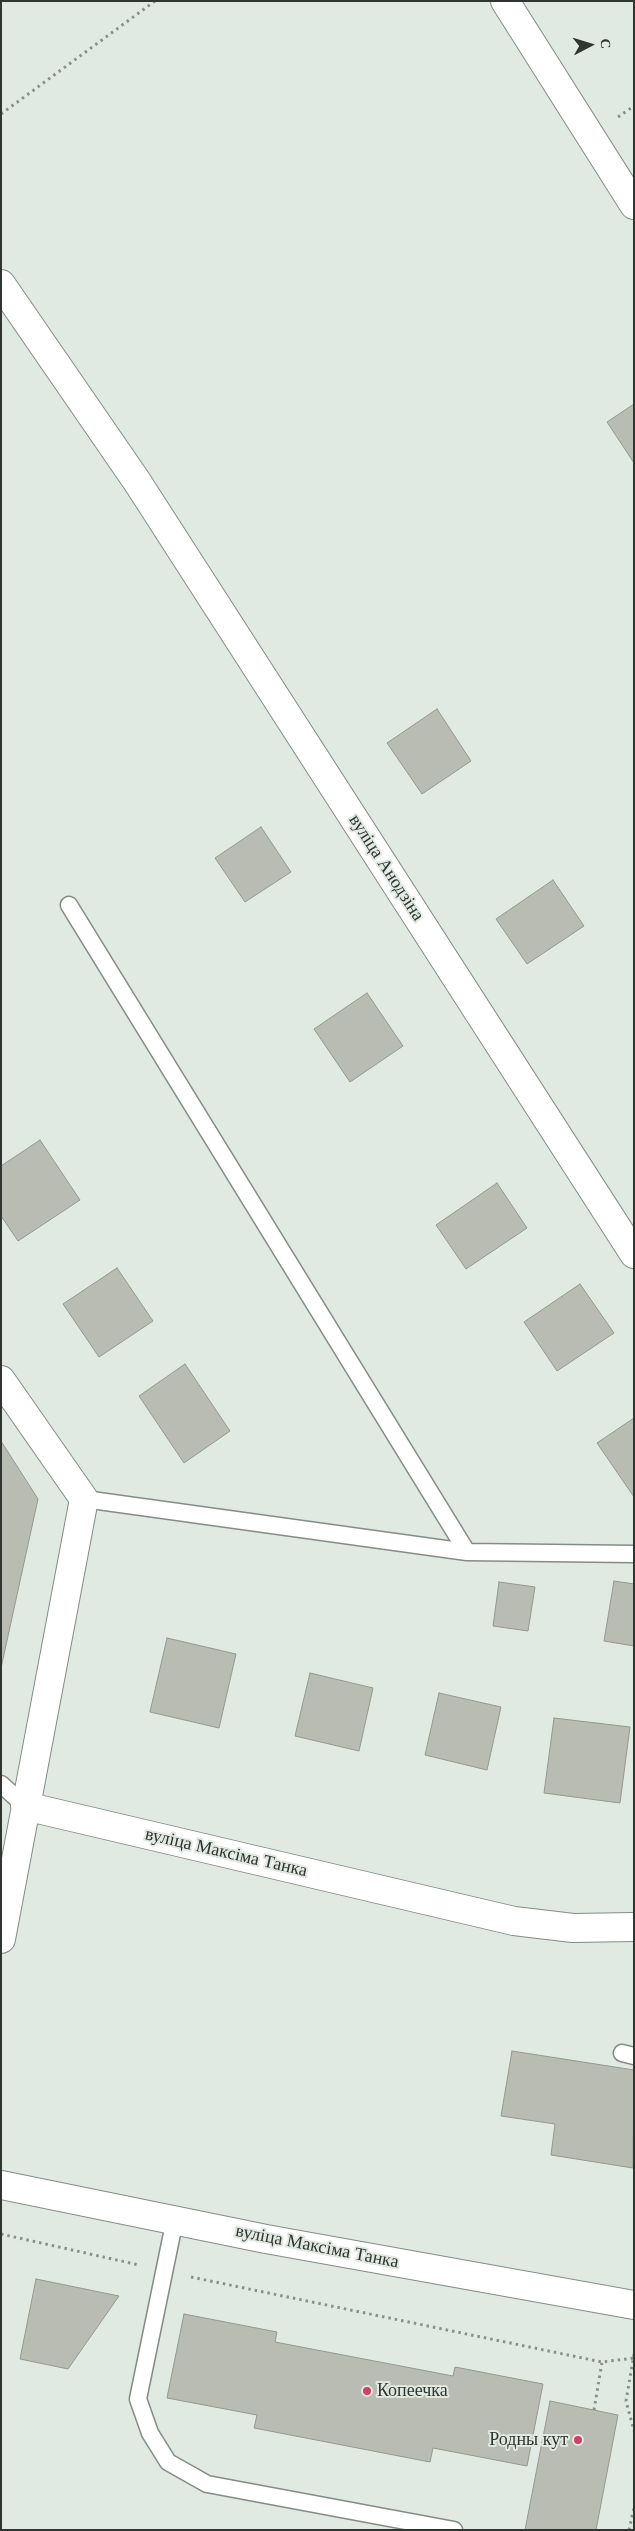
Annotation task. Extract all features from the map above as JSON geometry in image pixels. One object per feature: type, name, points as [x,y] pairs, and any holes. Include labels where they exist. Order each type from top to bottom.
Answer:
[{"type":"street","points":[[504,1],[634,205]]},
{"type":"street","name":"вуліца Анодзіна","points":[[1,284],[138,483],[634,1254]]},
{"type":"street","points":[[1,1380],[84,1499],[1,1939]]},
{"type":"street","name":"вуліца Максіма Танка","points":[[25,1806],[514,1921],[573,1928],[634,1927]]},
{"type":"street","name":"вуліца Максіма Танка","points":[[1,2185],[266,2238],[634,2305]]},
{"type":"lane","points":[[69,905],[467,1552]]},
{"type":"lane","points":[[84,1499],[467,1552],[634,1554]]},
{"type":"lane","points":[[1,1784],[25,1806]]},
{"type":"lane","points":[[175,2219],[138,2399],[150,2432],[168,2462],[207,2484],[454,2530]]},
{"type":"path","points":[[1,114],[155,1]]},
{"type":"path","points":[[1,2234],[164,2271],[602,2362],[634,2356],[626,2401],[634,2431]]},
{"type":"path","points":[[594,2410],[602,2362]]},
{"type":"path","points":[[629,2530],[634,2508]]},
{"type":"building","points":[[634,404],[634,463],[607,422]]},
{"type":"building","points":[[437,709],[471,761],[422,794],[387,743]]},
{"type":"building","points":[[261,827],[291,872],[245,902],[215,858]]},
{"type":"building","points":[[553,880],[584,926],[527,964],[496,919]]},
{"type":"building","points":[[367,993],[403,1046],[350,1082],[314,1029]]},
{"type":"building","points":[[40,1140],[80,1200],[18,1241],[1,1216],[1,1166]]},
{"type":"building","points":[[497,1183],[527,1228],[466,1269],[436,1225]]},
{"type":"building","points":[[117,1268],[153,1321],[99,1357],[63,1304]]},
{"type":"building","points":[[580,1284],[614,1333],[557,1371],[524,1322]]},
{"type":"building","points":[[185,1364],[230,1431],[184,1463],[139,1396]]},
{"type":"building","points":[[634,1418],[634,1497],[597,1443]]},
{"type":"building","points":[[1,1441],[38,1499],[1,1668]]},
{"type":"building","points":[[614,1581],[634,1584],[634,1646],[604,1641]]},
{"type":"building","points":[[499,1582],[535,1587],[528,1631],[493,1626]]},
{"type":"building","points":[[167,1638],[236,1654],[219,1728],[150,1712]]},
{"type":"building","points":[[310,1673],[373,1688],[359,1751],[295,1736]]},
{"type":"building","points":[[439,1693],[501,1707],[487,1770],[425,1755]]},
{"type":"building","points":[[554,1718],[630,1727],[620,1803],[544,1793]]},
{"type":"building","points":[[512,2051],[634,2070],[633,2168],[551,2155],[555,2124],[501,2116]]},
{"type":"building","points":[[36,2279],[119,2296],[68,2369],[20,2359]]},
{"type":"building","points":[[184,2314],[277,2332],[275,2342],[453,2376],[455,2367],[543,2384],[527,2466],[433,2448],[430,2462],[254,2428],[257,2415],[167,2398]]},
{"type":"building","points":[[550,2401],[618,2415],[596,2530],[525,2530]]},
{"type":"place","name":"Копеечка","points":[[367,2391]]},
{"type":"place","name":"Родны кут","points":[[578,2440]]}]
